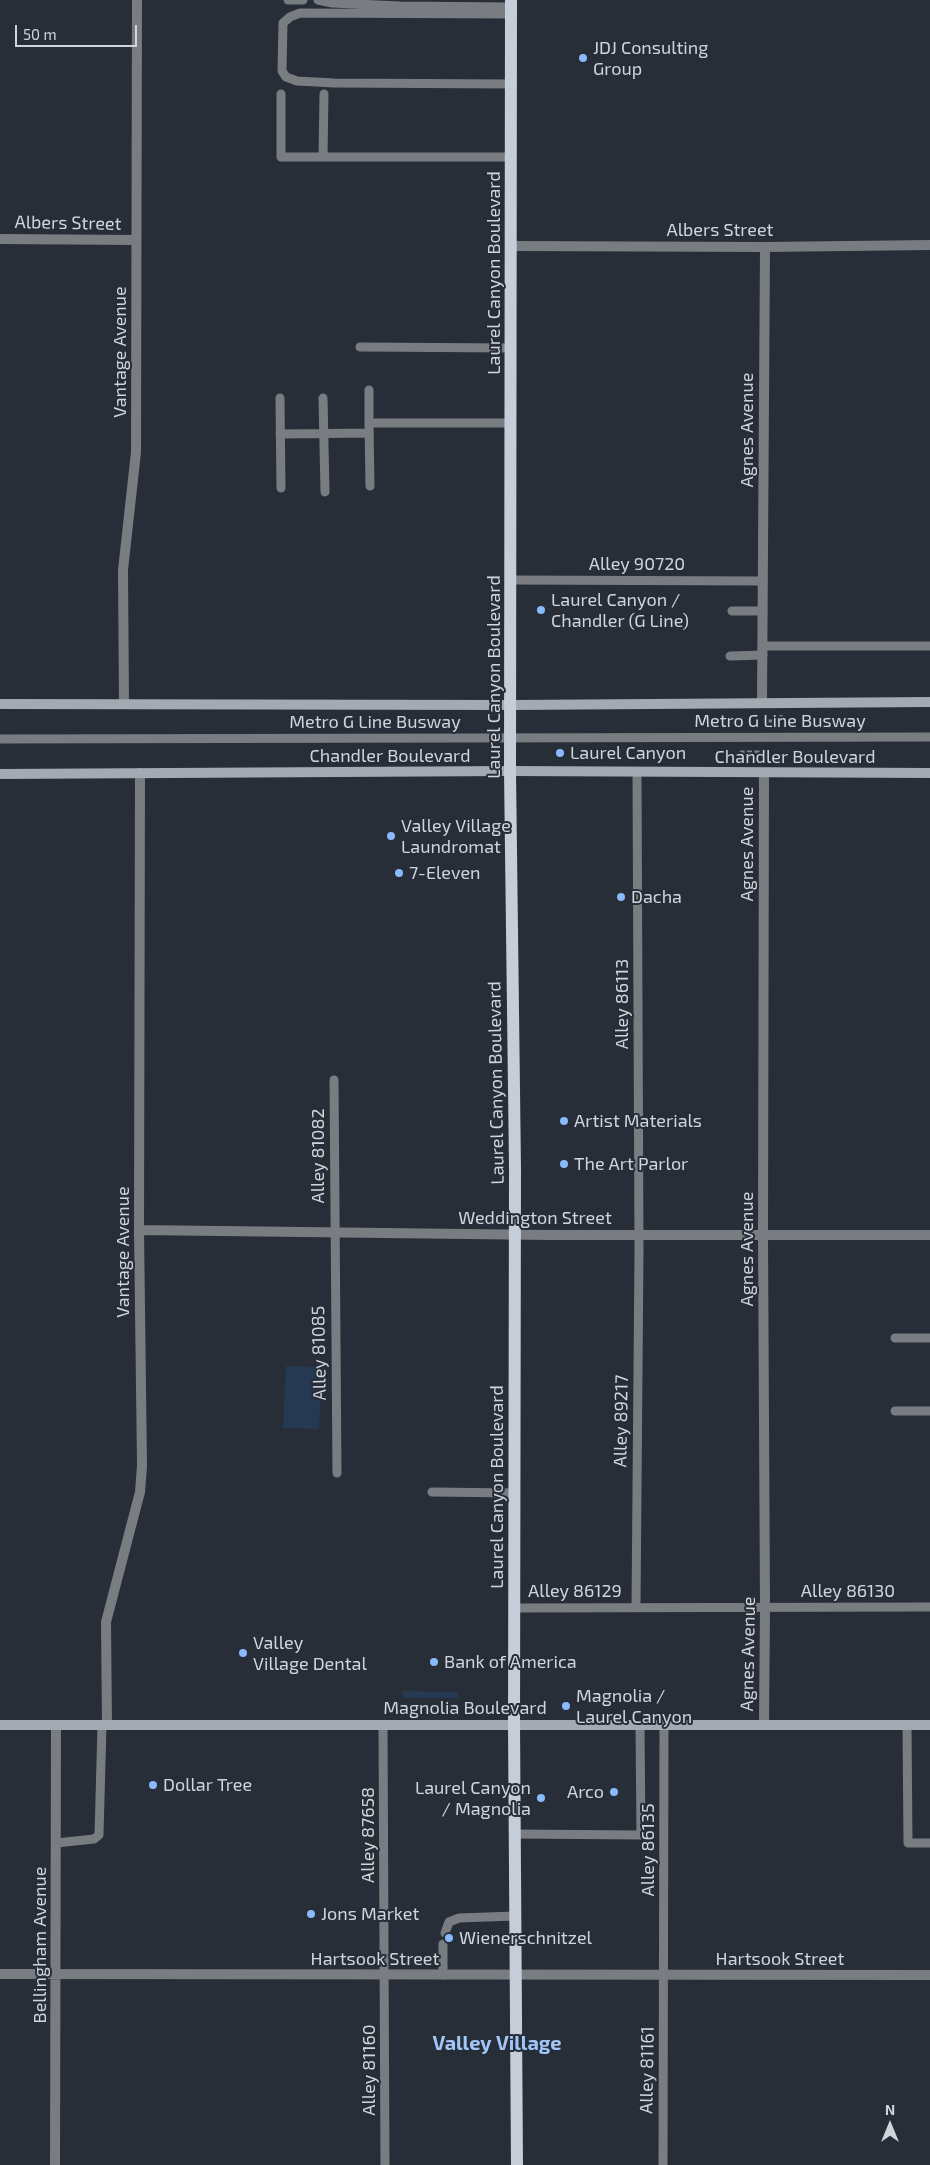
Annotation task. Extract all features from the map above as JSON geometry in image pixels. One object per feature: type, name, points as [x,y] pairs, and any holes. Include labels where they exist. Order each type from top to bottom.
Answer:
[{"type":"main road","name":"Laurel Canyon Boulevard","points":[[511,7],[512,705],[510,771],[515,1234],[514,1724],[517,2165]]},
{"type":"street","name":"Vantage Avenue","points":[[124,704],[123,570],[136,452],[138,0]]},
{"type":"street","name":"Albers Street","points":[[0,239],[136,240]]},
{"type":"street","name":"Albers Street","points":[[511,246],[764,247],[930,245]]},
{"type":"street","name":"Agnes Avenue","points":[[762,703],[764,247]]},
{"type":"street","points":[[0,704],[512,705],[930,702]]},
{"type":"street","name":"Chandler Boulevard","points":[[0,774],[510,771],[930,773]]},
{"type":"street","name":"Vantage Avenue","points":[[104,1725],[106,1622],[140,1492],[140,773]]},
{"type":"street","name":"Agnes Avenue","points":[[764,773],[763,1235],[766,1607],[764,1725]]},
{"type":"street","name":"Weddington Street","points":[[139,1230],[639,1235],[930,1235]]},
{"type":"street","name":"Magnolia Boulevard","points":[[0,1725],[930,1724]]},
{"type":"street","name":"Bellingham Avenue","points":[[55,2165],[56,1725]]},
{"type":"street","name":"Hartsook Street","points":[[0,1974],[385,1976],[930,1975]]},
{"type":"lane","points":[[288,0],[303,0]]},
{"type":"lane","points":[[322,0],[401,6],[511,7]]},
{"type":"lane","points":[[511,7],[300,13],[290,17],[283,23],[282,71],[286,77],[298,81],[511,84]]},
{"type":"lane","points":[[281,94],[281,157],[511,157]]},
{"type":"lane","points":[[323,157],[324,94]]},
{"type":"lane","points":[[360,347],[511,348]]},
{"type":"lane","points":[[369,390],[370,486]]},
{"type":"lane","points":[[280,398],[281,488]]},
{"type":"lane","points":[[323,398],[325,492]]},
{"type":"lane","points":[[369,423],[511,423]]},
{"type":"lane","points":[[280,434],[369,433]]},
{"type":"lane","name":"Alley 90720","points":[[511,580],[763,581]]},
{"type":"lane","points":[[732,611],[763,611]]},
{"type":"lane","points":[[730,656],[763,651],[930,646]]},
{"type":"lane","name":"Metro G Line Busway","points":[[0,739],[930,737]]},
{"type":"lane","name":"Alley 86113","points":[[637,773],[639,1235]]},
{"type":"lane","name":"Alley 81082","points":[[334,1080],[334,1232]]},
{"type":"lane","name":"Alley 81085","points":[[334,1232],[337,1473]]},
{"type":"lane","name":"Alley 89217","points":[[636,1607],[639,1235]]},
{"type":"lane","points":[[895,1338],[930,1338]]},
{"type":"lane","points":[[894,1411],[930,1411]]},
{"type":"lane","points":[[432,1492],[514,1493]]},
{"type":"lane","name":"Alley 86130","points":[[636,1607],[930,1607]]},
{"type":"lane","name":"Alley 86129","points":[[514,1608],[636,1607]]},
{"type":"lane","points":[[907,1724],[908,1843],[930,1843]]},
{"type":"lane","points":[[56,1843],[94,1839],[99,1835],[104,1725]]},
{"type":"lane","name":"Alley 87658","points":[[384,1725],[385,1976]]},
{"type":"lane","points":[[516,1834],[641,1835],[640,1725]]},
{"type":"lane","name":"Alley 86135","points":[[664,1725],[664,1975]]},
{"type":"lane","points":[[445,1933],[449,1922],[459,1918],[516,1916]]},
{"type":"lane","points":[[442,1975],[443,1944]]},
{"type":"lane","name":"Alley 81161","points":[[663,2165],[664,1975]]},
{"type":"lane","name":"Alley 81160","points":[[385,1976],[385,2165]]},
{"type":"path","points":[[765,728],[765,721],[781,721],[781,713]]},
{"type":"path","points":[[741,761],[741,752],[764,752]]},
{"type":"shaded area","points":[[286,1366],[322,1367],[319,1429],[283,1428]]},
{"type":"shaded area","points":[[403,1691],[458,1692],[458,1698],[403,1698]]},
{"type":"place","name":"JDJ Consulting Group","points":[[583,58]]},
{"type":"place","name":"Laurel Canyon / Chandler (G Line)","points":[[541,610]]},
{"type":"place","name":"Laurel Canyon","points":[[560,753]]},
{"type":"place","name":"Valley Village Laundromat","points":[[391,836]]},
{"type":"place","name":"7-Eleven","points":[[399,873]]},
{"type":"place","name":"Dacha","points":[[621,897]]},
{"type":"place","name":"Artist Materials","points":[[564,1121]]},
{"type":"place","name":"The Art Parlor","points":[[564,1164]]},
{"type":"place","name":"Valley Village Dental","points":[[243,1653]]},
{"type":"place","name":"Bank of America","points":[[434,1662]]},
{"type":"place","name":"Magnolia / Laurel Canyon","points":[[566,1706]]},
{"type":"place","name":"Dollar Tree","points":[[153,1785]]},
{"type":"place","name":"Arco","points":[[614,1792]]},
{"type":"place","name":"Laurel Canyon / Magnolia","points":[[541,1798]]},
{"type":"place","name":"Jons Market","points":[[311,1914]]},
{"type":"place","name":"Wienerschnitzel","points":[[449,1938]]},
{"type":"district","name":"Valley Village","points":[[497,2043]]}]
